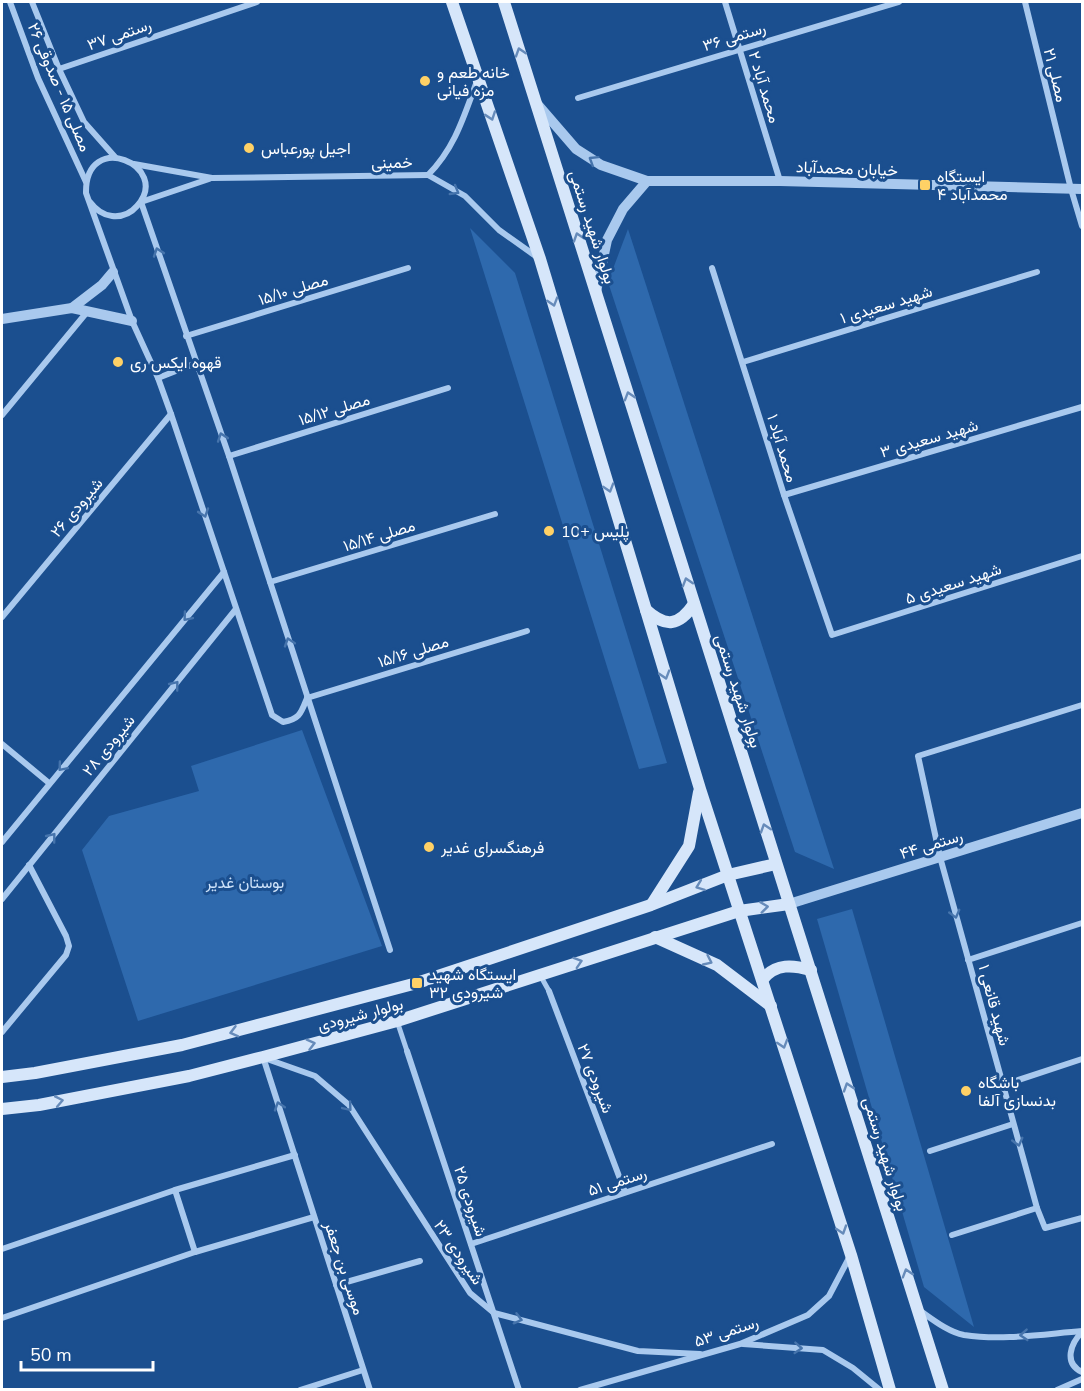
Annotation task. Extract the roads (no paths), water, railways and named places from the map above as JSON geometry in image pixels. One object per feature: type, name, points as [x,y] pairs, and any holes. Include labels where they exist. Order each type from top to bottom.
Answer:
[{"type":"main road","points":[[452,2],[540,259],[700,789],[763,979],[890,1389]]},
{"type":"main road","name":"بولوار شهید رستمی","points":[[504,2],[943,1389]]},
{"type":"main road","points":[[645,609],[656,620],[671,622],[686,616],[694,604]]},
{"type":"main road","points":[[651,905],[689,846],[700,789]]},
{"type":"main road","name":"بولوار شیرودی","points":[[2,1077],[35,1073],[182,1045],[417,983],[651,905],[728,875],[776,864]]},
{"type":"main road","name":"بولوار شیرودی","points":[[2,1109],[39,1105],[189,1076],[263,1057],[397,1021],[740,911],[789,904]]},
{"type":"main road","points":[[655,937],[717,965],[771,1006]]},
{"type":"main road","points":[[763,979],[769,971],[783,966],[797,966],[811,970]]},
{"type":"street","name":"مصلی ۱۵ - صدوقی ۲۶","points":[[10,2],[38,78],[86,182]]},
{"type":"street","name":"مصلی ۱۵ - صدوقی ۲۶","points":[[32,2],[59,69],[84,122],[115,157]]},
{"type":"street","name":"رستمی ۳۷","points":[[59,69],[257,2]]},
{"type":"street","name":"محمد آباد ۲","points":[[725,2],[780,181]]},
{"type":"street","name":"رستمی ۳۶","points":[[578,98],[899,2]]},
{"type":"street","name":"مصلی ۲۱","points":[[1024,2],[1071,189],[1083,226]]},
{"type":"street","points":[[478,78],[459,129],[444,159],[428,175],[465,196],[499,230],[540,259]]},
{"type":"street","name":"خیابان محمدآباد","points":[[536,103],[576,149],[601,165],[647,181],[780,181],[1083,189]]},
{"type":"street","points":[[212,178],[134,164],[115,157],[104,159],[96,164],[89,173],[86,193],[113,272],[171,414],[272,715],[283,722],[294,720],[302,712],[307,698]]},
{"type":"street","points":[[90,202],[96,210],[116,217],[135,210],[145,192],[141,172],[134,164]]},
{"type":"street","name":"خمینی","points":[[212,178],[428,175]]},
{"type":"street","points":[[141,202],[212,178]]},
{"type":"street","points":[[596,292],[607,240],[622,209],[647,181]]},
{"type":"street","points":[[141,202],[229,456],[390,950]]},
{"type":"street","name":"مصلی ۱۵/۱۰","points":[[186,336],[408,267]]},
{"type":"street","name":"محمد آباد ۱","points":[[712,268],[784,495],[832,635]]},
{"type":"street","points":[[72,308],[102,285],[113,272]]},
{"type":"street","name":"شهید سعیدی ۱","points":[[743,362],[1037,272]]},
{"type":"street","points":[[2,319],[72,308],[132,321]]},
{"type":"street","points":[[2,415],[88,311]]},
{"type":"street","points":[[158,378],[196,363]]},
{"type":"street","name":"مصلی ۱۵/۱۲","points":[[229,456],[448,388]]},
{"type":"street","name":"شهید سعیدی ۳","points":[[784,495],[1083,407]]},
{"type":"street","name":"شیرودی ۲۶","points":[[2,617],[171,414]]},
{"type":"street","name":"مصلی ۱۵/۱۴","points":[[270,582],[495,514]]},
{"type":"street","name":"شهید سعیدی ۵","points":[[832,635],[1083,556]]},
{"type":"street","name":"شیرودی ۲۸","points":[[2,842],[224,572]]},
{"type":"street","name":"شیرودی ۲۸","points":[[2,898],[236,609]]},
{"type":"street","name":"مصلی ۱۵/۱۶","points":[[307,698],[527,631]]},
{"type":"street","name":"شهید قانعی ۱","points":[[1083,705],[918,756],[940,857],[1037,1208],[1046,1228],[1083,1218]]},
{"type":"street","points":[[2,744],[49,783]]},
{"type":"street","name":"رستمی ۴۴","points":[[789,904],[1083,813]]},
{"type":"street","points":[[2,1032],[66,955],[69,946],[29,865]]},
{"type":"street","points":[[968,960],[1083,923]]},
{"type":"street","name":"شیرودی ۲۷","points":[[540,975],[549,991],[625,1192]]},
{"type":"street","name":"شیرودی ۲۵","points":[[397,1021],[519,1389]]},
{"type":"street","name":"موسی بن جعفر","points":[[263,1057],[370,1389]]},
{"type":"street","name":"شیرودی ۲۳","points":[[263,1057],[315,1076],[349,1105],[470,1293],[494,1313],[638,1351],[700,1354]]},
{"type":"street","points":[[1003,1085],[1083,1059]]},
{"type":"street","points":[[930,1151],[1013,1124]]},
{"type":"street","name":"رستمی ۵۱","points":[[471,1244],[772,1143]]},
{"type":"street","points":[[2,1249],[175,1190],[295,1155]]},
{"type":"street","points":[[175,1190],[195,1252]]},
{"type":"street","points":[[952,1235],[1037,1208]]},
{"type":"street","points":[[2,1318],[195,1252],[314,1217]]},
{"type":"street","name":"رستمی ۵۳","points":[[580,1389],[740,1344],[808,1315],[829,1296],[850,1256]]},
{"type":"street","points":[[336,1285],[420,1261]]},
{"type":"street","points":[[918,1310],[942,1326],[963,1334],[1000,1336],[1083,1332]]},
{"type":"street","points":[[1083,1332],[1072,1341],[1070,1356],[1077,1369],[1083,1372]]},
{"type":"street","points":[[740,1344],[823,1350],[853,1368],[880,1389]]},
{"type":"street","points":[[300,1389],[363,1370]]},
{"type":"street","points":[[1057,1389],[1083,1379]]},
{"type":"place","name":"خانه طعم و مزه فیانی","points":[[425,81]]},
{"type":"place","name":"اجیل پورعباس","points":[[249,148]]},
{"type":"place","name":"ایستگاه محمدآباد ۴","points":[[925,185]]},
{"type":"place","name":"قهوه ایکس ری","points":[[118,362]]},
{"type":"place","name":"پلیس +10","points":[[549,531]]},
{"type":"place","name":"فرهنگسرای غدیر","points":[[429,847]]},
{"type":"place","name":"ایستگاه شهید شیرودی ۳۲","points":[[417,983]]},
{"type":"place","name":"باشگاه بدنسازی آلفا","points":[[966,1091]]},
{"type":"park label","name":"بوستان غدیر","points":[[245,882]]}]
